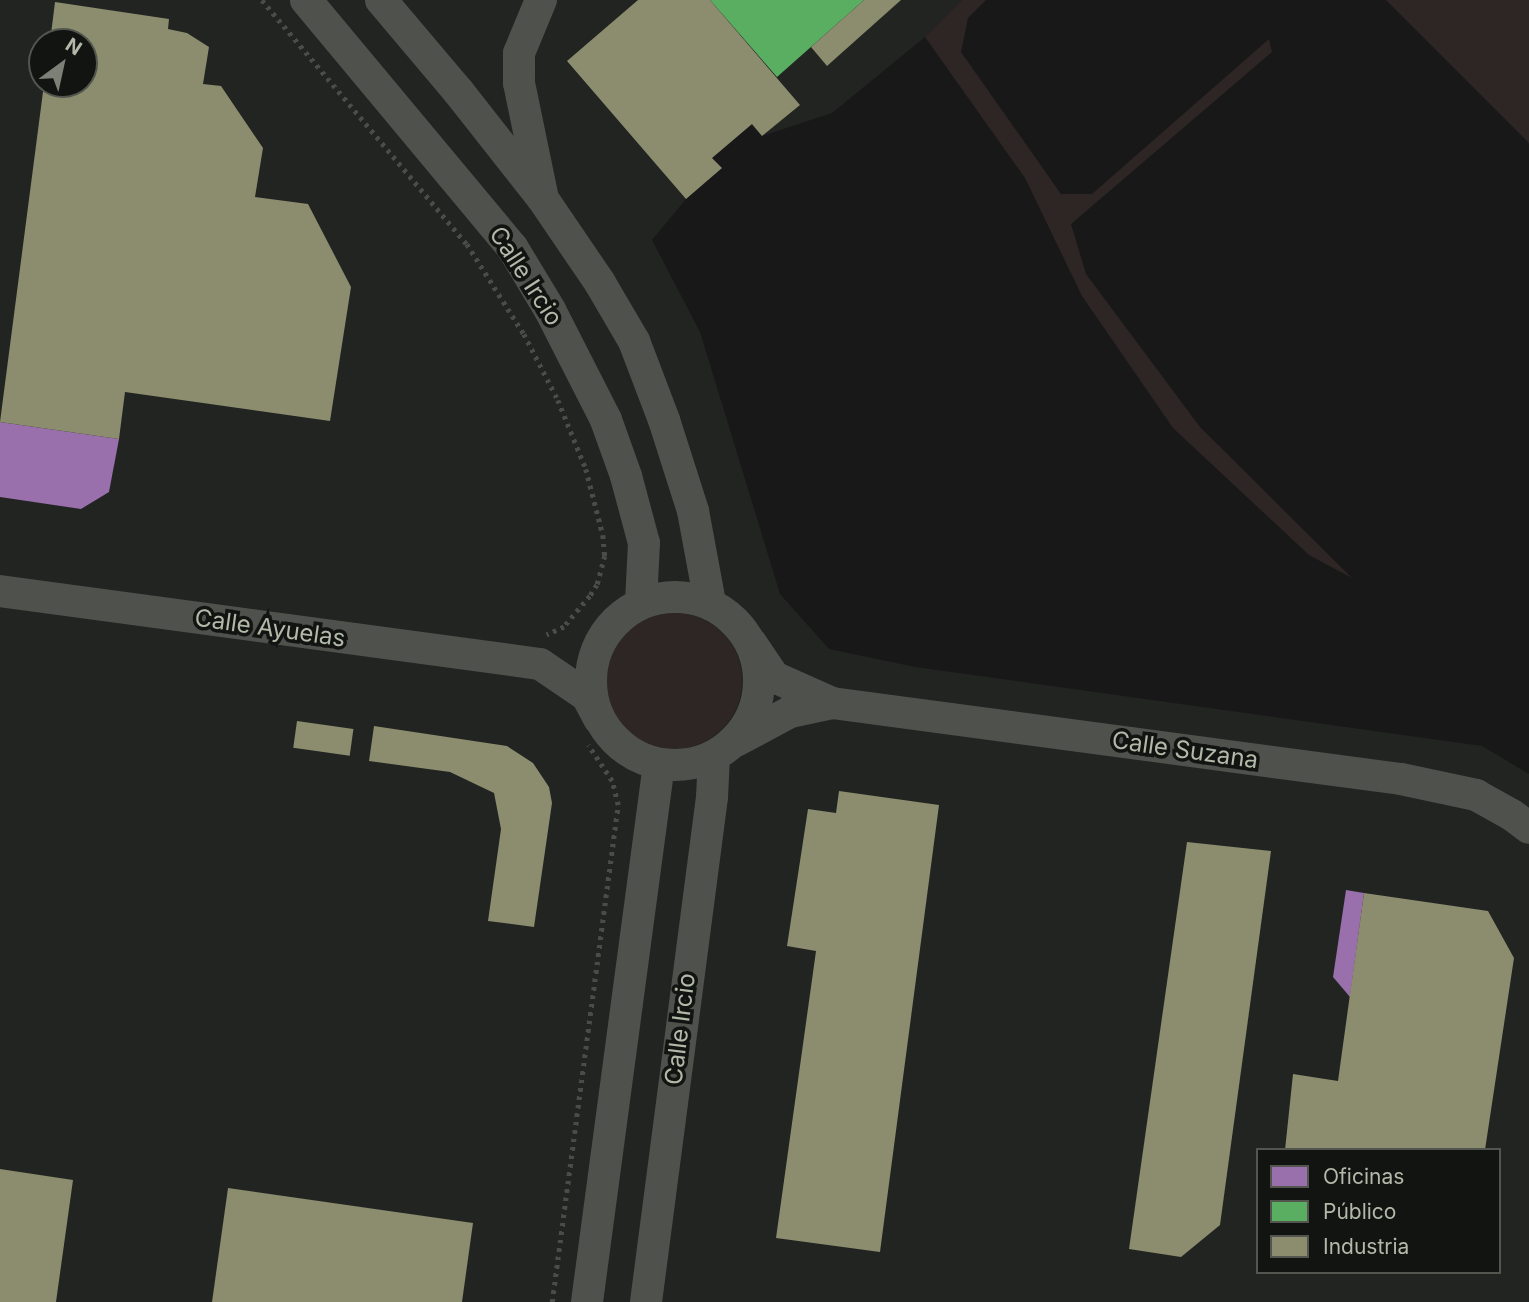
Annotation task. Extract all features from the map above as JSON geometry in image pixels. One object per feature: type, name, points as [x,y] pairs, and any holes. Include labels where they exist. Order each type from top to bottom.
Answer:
[{"type":"street","name":"Calle Ircio","points":[[306,0],[512,247],[550,310],[606,420],[626,476],[644,543],[641,603]]},
{"type":"street","points":[[381,0],[458,91],[543,199],[600,283],[634,341],[664,420],[693,511],[710,603]]},
{"type":"street","points":[[541,0],[519,53],[519,83],[543,199]]},
{"type":"street","name":"Calle Ayuelas","points":[[0,591],[538,650],[579,649],[611,624]]},
{"type":"street","points":[[664,597],[687,597],[710,603],[734,620],[751,643],[759,669],[758,696],[749,722],[723,750],[687,765],[659,764],[635,755],[614,740],[592,730],[593,660],[600,641],[611,624],[641,603],[664,597]]},
{"type":"street","name":"Calle Suzana","points":[[751,643],[774,677],[832,703],[1401,779],[1476,795],[1529,828]]},
{"type":"street","name":"Calle Ayuelas","points":[[538,650],[587,696],[592,730]]},
{"type":"street","name":"Calle Suzana","points":[[723,750],[790,712],[832,703]]},
{"type":"street","name":"Calle Ircio","points":[[646,1302],[712,797],[723,750]]},
{"type":"street","points":[[587,1302],[659,764]]},
{"type":"path","points":[[262,0],[467,244],[524,334],[558,400],[593,492],[605,556],[597,585],[577,614],[538,650]]},
{"type":"path","points":[[552,1302],[618,805],[612,781],[592,730]]},
{"type":"shaded area","points":[[0,0],[962,0],[925,37],[832,113],[762,136],[751,125],[712,158],[722,168],[686,199],[652,240],[700,332],[780,594],[829,649],[915,667],[1482,746],[1529,774],[1529,1302],[0,1302]]},
{"type":"shaded area","points":[[962,0],[986,0],[968,18],[961,52],[1061,194],[1092,194],[1269,39],[1272,52],[1071,224],[1086,274],[1200,427],[1352,578],[1309,555],[1173,428],[1082,296],[1025,178],[925,37]]},
{"type":"shaded area","points":[[1386,0],[1529,0],[1529,144],[1528,142]]},
{"type":"shaded area","points":[[674,613],[700,619],[722,633],[736,655],[742,681],[736,707],[722,729],[700,743],[674,749],[648,743],[626,729],[612,707],[606,681],[612,655],[626,633],[648,619]]},
{"type":"building: Oficinas","points":[[0,422],[119,439],[109,492],[81,509],[0,497]]},
{"type":"building: Oficinas","points":[[1346,890],[1364,893],[1350,997],[1333,977]]},
{"type":"building: Público","points":[[710,0],[864,0],[777,77]]},
{"type":"building: Industria","points":[[638,0],[710,0],[800,105],[762,136],[752,124],[712,158],[722,168],[686,199],[567,61]]},
{"type":"building: Industria","points":[[864,0],[901,0],[827,66],[811,47]]},
{"type":"building: Industria","points":[[55,2],[169,19],[168,29],[187,33],[209,47],[203,84],[221,86],[263,148],[255,197],[308,204],[351,287],[330,421],[125,392],[119,439],[0,422],[42,98],[98,98],[98,28],[52,28]]},
{"type":"building: Industria","points":[[297,721],[353,729],[350,756],[293,748]]},
{"type":"building: Industria","points":[[374,726],[507,746],[533,763],[549,787],[552,803],[534,927],[488,921],[501,829],[494,793],[450,772],[369,761]]},
{"type":"building: Industria","points":[[839,791],[939,805],[880,1252],[776,1238],[816,951],[787,946],[808,809],[836,813]]},
{"type":"building: Industria","points":[[1187,842],[1271,851],[1220,1225],[1181,1257],[1129,1249]]},
{"type":"building: Industria","points":[[1364,893],[1488,911],[1514,958],[1485,1148],[1285,1148],[1293,1074],[1338,1081]]},
{"type":"building: Industria","points":[[0,1169],[73,1180],[56,1302],[0,1302]]},
{"type":"building: Industria","points":[[228,1188],[473,1223],[462,1302],[212,1302]]}]
